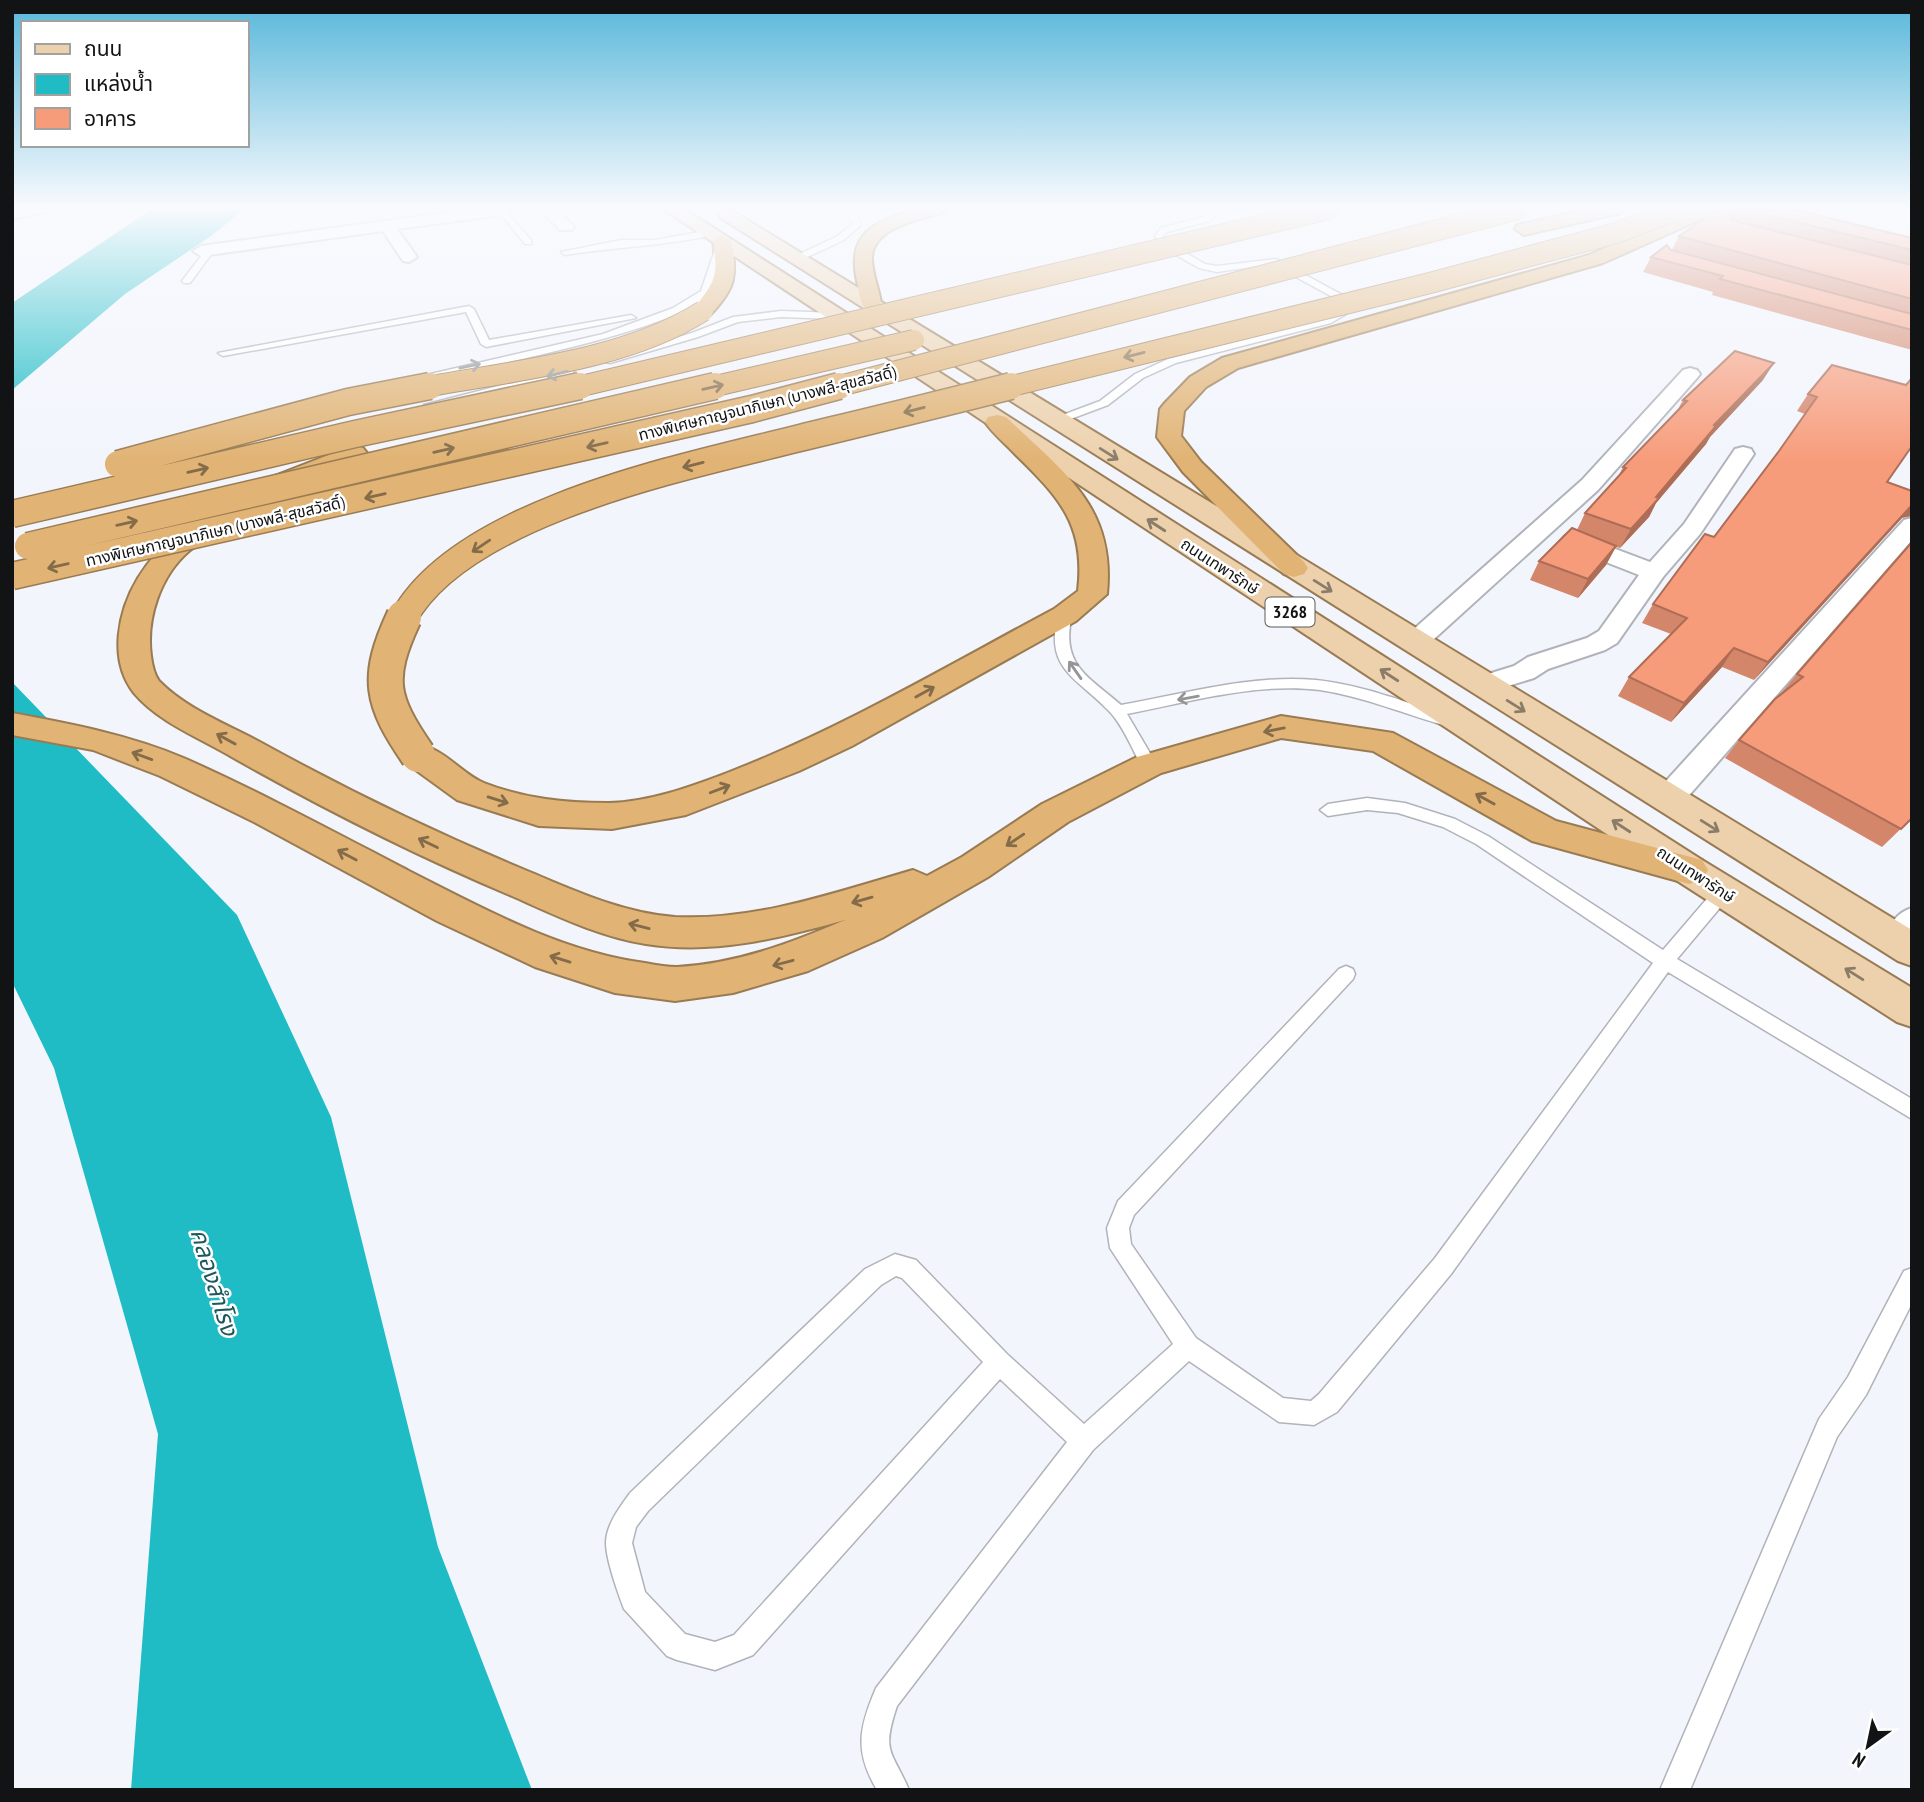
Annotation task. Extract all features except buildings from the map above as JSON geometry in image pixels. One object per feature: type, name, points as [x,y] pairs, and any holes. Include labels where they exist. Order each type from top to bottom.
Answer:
[{"type":"highway","points":[[12,496],[176,447],[348,402],[618,350],[659,335],[702,312],[720,293]]},
{"type":"highway","points":[[869,293],[871,303]]},
{"type":"highway","points":[[12,514],[355,434],[509,403],[994,293]]},
{"type":"highway","points":[[975,867],[803,917],[699,934],[643,928],[573,906],[475,865],[319,791],[171,708],[140,678],[134,645],[135,616],[149,585],[171,552],[227,510],[311,468],[354,453],[478,420],[1036,293]]},
{"type":"highway","name":"ทางพิเศษกาญจนาภิเษก (บางพลี-สุขสวัสดิ์)","points":[[12,576],[752,409],[1221,293]]},
{"type":"highway","points":[[997,422],[1057,483],[1089,527],[1096,570],[1092,594],[1065,615],[840,738],[787,763],[686,802],[612,816],[539,813],[469,791],[418,755],[389,709],[386,663],[407,612],[436,579],[462,559],[489,540],[545,513],[612,488],[676,469],[1389,293]]},
{"type":"highway","points":[[1294,568],[1192,467],[1169,438],[1172,409],[1198,382],[1230,363],[1476,293]]},
{"type":"highway","points":[[1051,352],[1256,299]]},
{"type":"highway","name":"ทางพิเศษกาญจนาภิเษก (บางพลี-สุขสวัสดิ์)","points":[[12,549],[947,331]]},
{"type":"highway","points":[[752,409],[905,386],[1025,360]]},
{"type":"highway","points":[[12,724],[99,740],[172,767],[267,813],[451,910],[549,956],[615,976],[675,984],[733,976],[794,960],[868,927],[975,867],[1055,813],[1149,765],[1281,727],[1381,741],[1545,832],[1689,870]]},
{"type":"main road","name":"ถนนเทพารักษ์","points":[[806,293],[997,422],[1723,892],[1912,1010]]},
{"type":"main road","name":"ถนนเทพารักษ์","points":[[855,293],[1667,800],[1907,938]]},
{"type":"street","points":[[1414,643],[1590,485],[1690,374]]},
{"type":"street","points":[[1482,685],[1524,672],[1538,663],[1573,653],[1608,637],[1654,572],[1692,529],[1743,454]]},
{"type":"street","points":[[1667,800],[1912,525]]},
{"type":"street","points":[[1573,541],[1654,572]]},
{"type":"lane","points":[[703,293],[676,310],[606,336],[265,412],[233,426],[229,432],[241,444],[276,444],[634,354],[736,319],[781,314],[837,316]]},
{"type":"lane","points":[[1056,421],[1104,404],[1139,376],[1172,361],[1328,321],[1343,312],[1347,305],[1343,299],[1332,293]]},
{"type":"lane","points":[[223,354],[469,309],[486,344],[676,310]]},
{"type":"lane","points":[[1065,615],[1060,637],[1066,658],[1081,679],[1118,711],[1149,765]]},
{"type":"lane","points":[[1118,711],[1232,690],[1301,684],[1357,694],[1470,728]]},
{"type":"lane","points":[[1328,810],[1367,804],[1399,807],[1449,823],[1482,840],[1665,961],[1912,1110]]},
{"type":"lane","points":[[1346,974],[1126,1208],[1118,1228],[1121,1248],[1188,1346],[1279,1410],[1314,1413],[1328,1403],[1443,1266],[1665,961],[1723,892]]},
{"type":"lane","points":[[999,1362],[743,1646],[715,1656],[677,1646],[634,1598],[619,1544],[625,1521],[639,1502],[873,1277],[895,1265],[908,1268],[999,1362],[1084,1441]]},
{"type":"lane","points":[[1675,1790],[1804,1479],[1828,1428],[1857,1386],[1912,1279]]},
{"type":"lane","points":[[894,1790],[874,1754],[876,1726],[886,1698],[1084,1441],[1188,1346]]},
{"type":"water","points":[[27,293],[126,293],[12,390],[12,303]]},
{"type":"water","name":"คลองสำโรง","points":[[12,682],[237,915],[331,1117],[438,1547],[532,1790],[131,1790],[158,1434],[54,1068],[12,982]]}]
